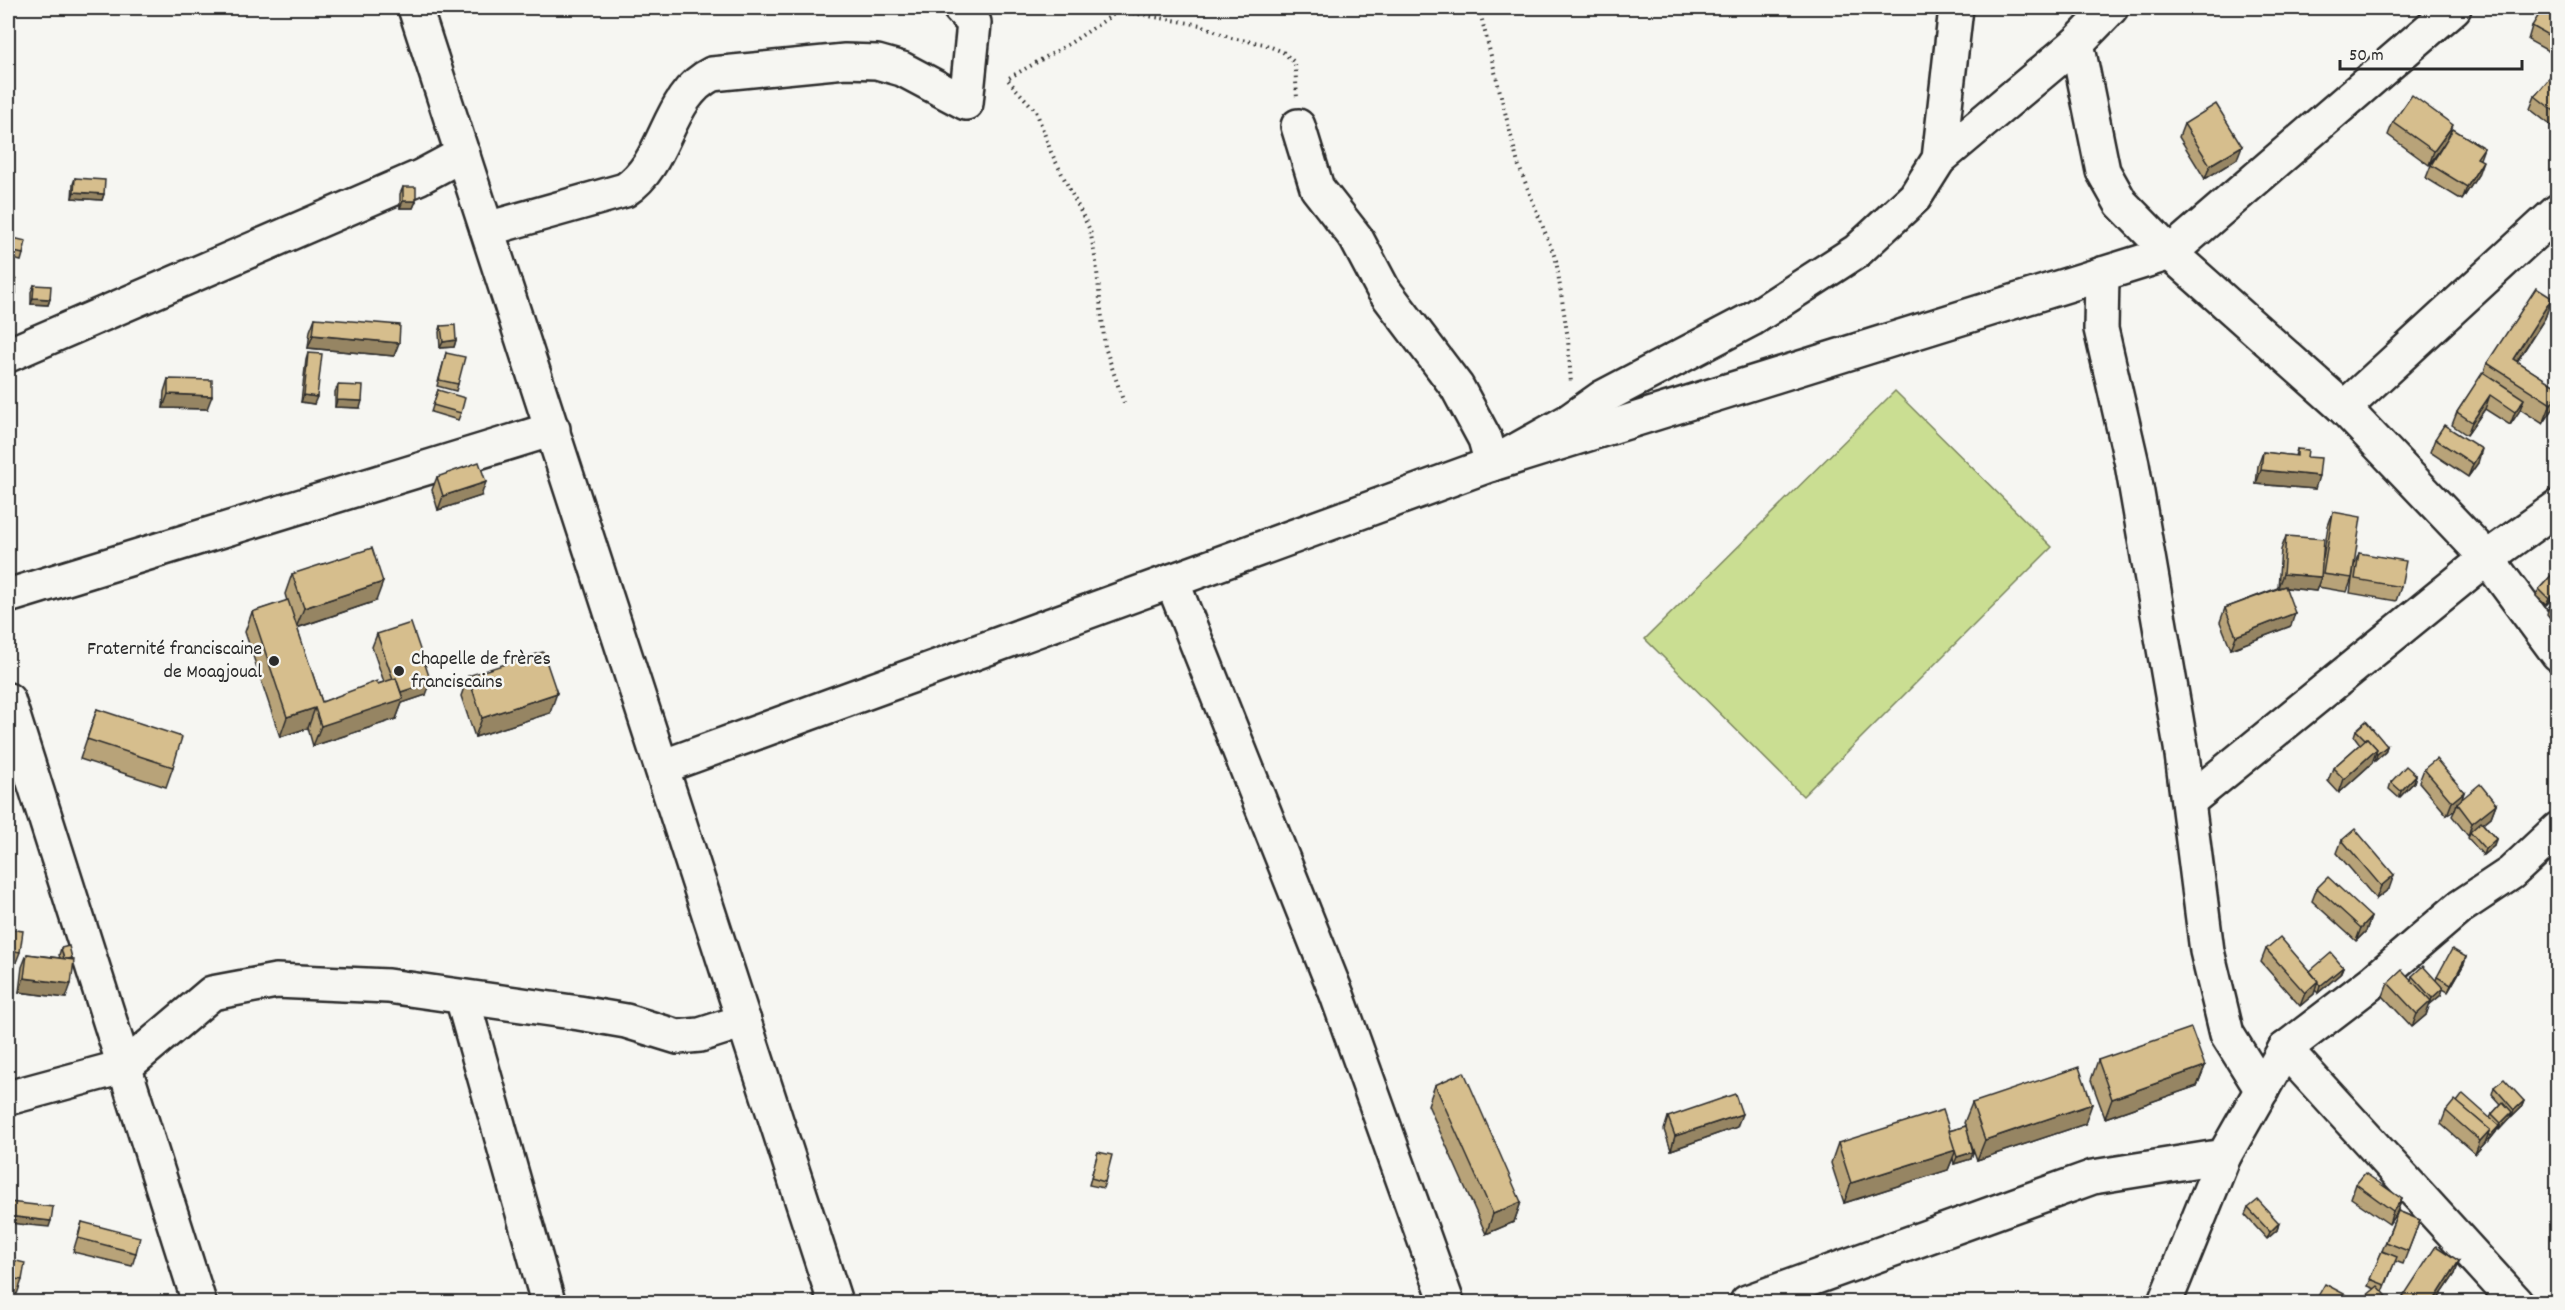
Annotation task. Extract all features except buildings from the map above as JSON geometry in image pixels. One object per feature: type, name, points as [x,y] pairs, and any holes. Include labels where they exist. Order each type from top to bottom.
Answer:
[{"type":"street","points":[[415,8],[835,1302]]},
{"type":"street","points":[[487,229],[625,190],[637,182],[649,169],[687,92],[699,80],[712,74],[845,61],[877,62],[902,69],[966,103],[974,23],[960,8]]},
{"type":"street","points":[[1939,159],[1956,8]]},
{"type":"street","points":[[1492,464],[1569,421],[1603,397],[1752,320],[1857,251],[1915,197],[1939,159],[2077,43],[2111,8]]},
{"type":"street","points":[[662,767],[1492,464],[2170,253],[2454,8]]},
{"type":"street","points":[[2077,43],[2103,171],[2121,203],[2170,253],[2344,408],[2487,558],[2558,654]]},
{"type":"street","points":[[1298,126],[1317,188],[1356,238],[1383,289],[1457,387],[1485,439],[1492,464]]},
{"type":"street","points":[[8,355],[420,177],[463,154]]},
{"type":"street","points":[[2344,408],[2558,211]]},
{"type":"street","points":[[2102,274],[2101,329],[2132,464],[2189,801],[2206,951],[2227,1034],[2262,1090]]},
{"type":"street","points":[[8,596],[553,429]]},
{"type":"street","points":[[2189,801],[2487,558],[2558,507]]},
{"type":"street","points":[[1172,581],[1337,995],[1447,1302]]},
{"type":"street","points":[[8,700],[200,1302]]},
{"type":"street","points":[[2165,1302],[2224,1156],[2285,1049],[2375,980],[2460,907],[2511,873],[2558,830]]},
{"type":"street","points":[[8,1098],[126,1066],[212,993],[276,981],[388,986],[579,1012],[626,1021],[678,1037],[700,1035],[744,1021]]},
{"type":"street","points":[[462,997],[548,1302]]},
{"type":"street","points":[[2285,1049],[2516,1302]]},
{"type":"street","points":[[1747,1302],[2093,1177],[2224,1156]]},
{"type":"path","points":[[1479,8],[1518,164],[1556,260],[1572,378],[1569,421]]},
{"type":"path","points":[[1124,402],[1105,347],[1096,262],[1090,230],[1051,152],[1036,111],[1006,78],[1122,9],[1201,25],[1231,38],[1283,51],[1295,63],[1298,126]]},
{"type":"green space","points":[[1895,391],[2052,547],[1803,796],[1645,639]]},
{"type":"place","name":"Fraternité franciscaine de Moagjoual","points":[[274,661]]},
{"type":"place","name":"Chapelle de frères franciscains","points":[[399,671]]}]
